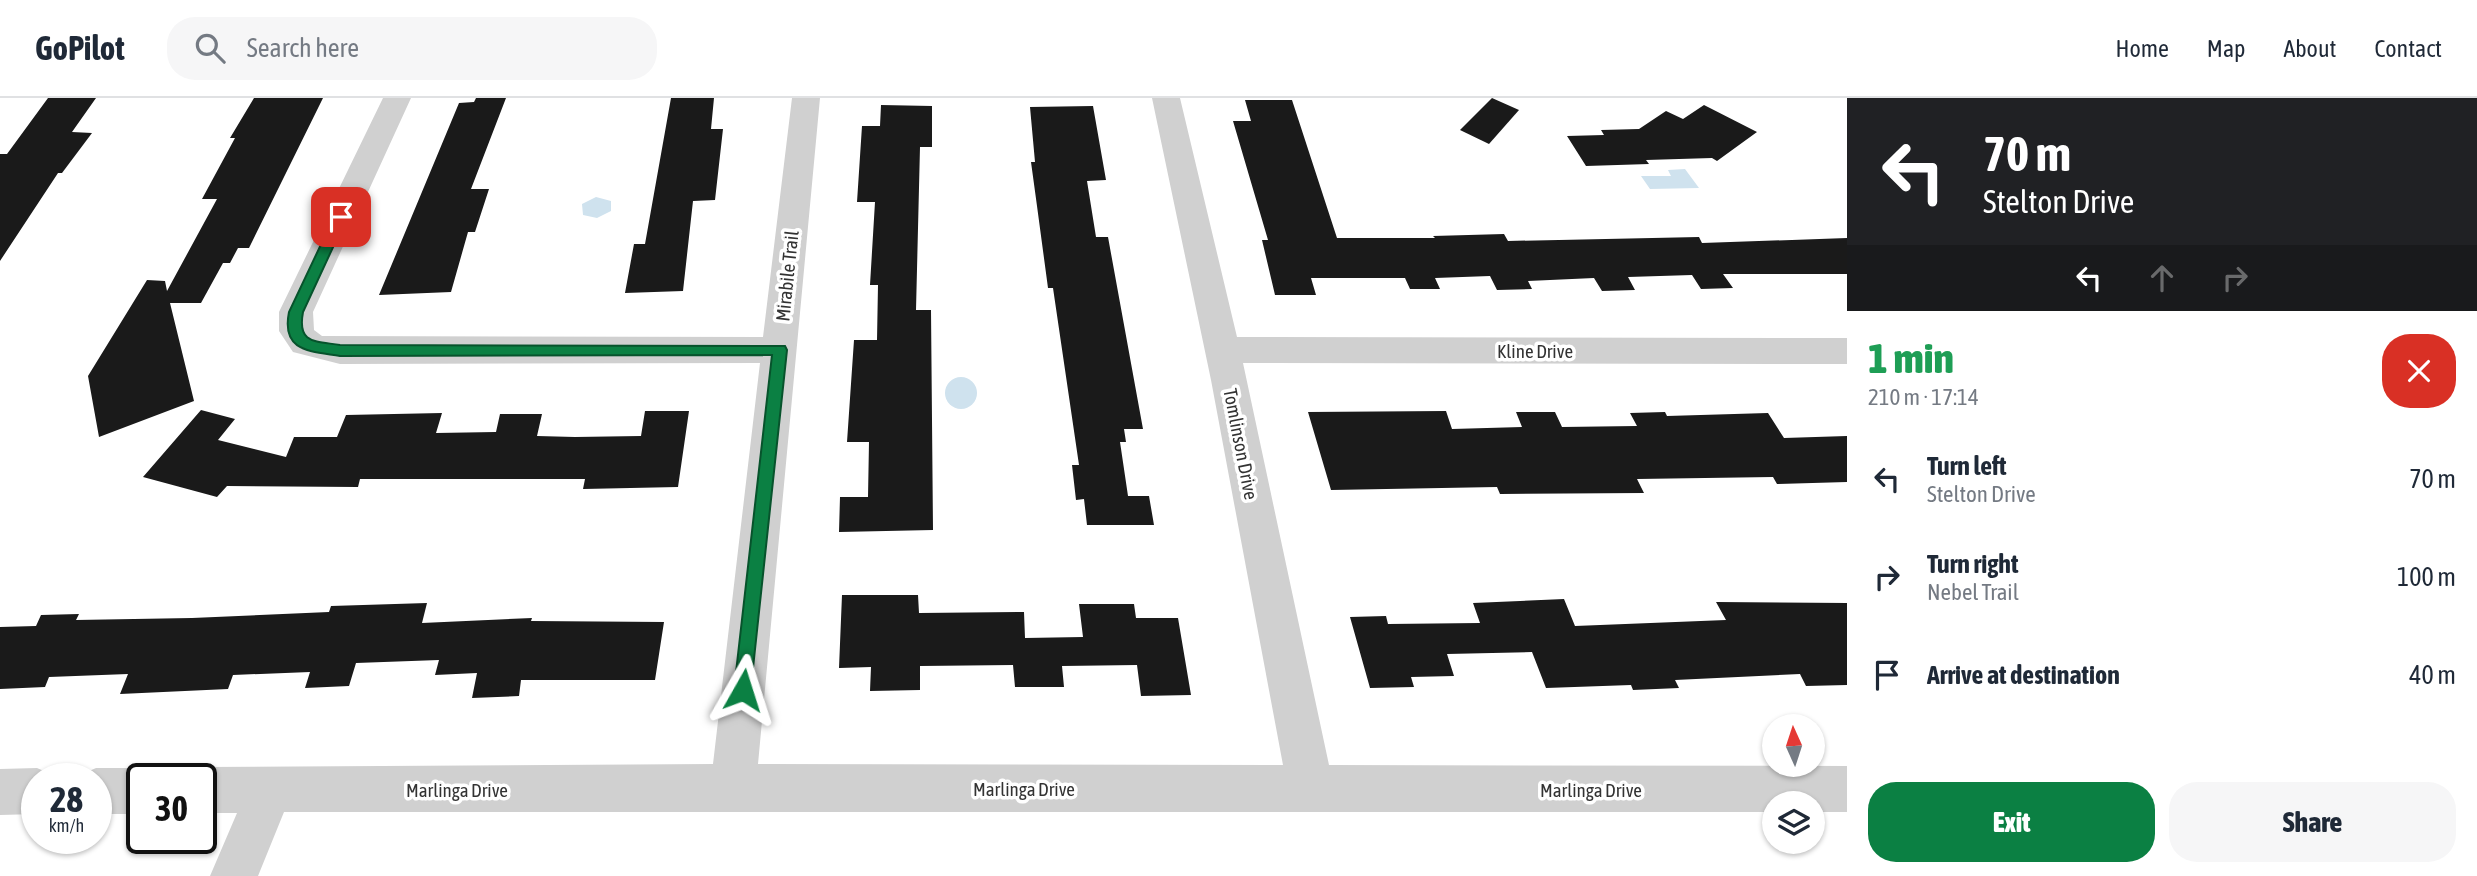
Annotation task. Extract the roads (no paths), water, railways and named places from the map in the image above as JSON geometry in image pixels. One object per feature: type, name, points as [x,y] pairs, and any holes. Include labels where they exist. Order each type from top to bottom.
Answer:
[{"type":"street","points":[[397,98],[296,312],[293,326],[297,337],[307,345],[340,351],[779,350]]},
{"type":"street","name":"Mirabile Trail","points":[[733,788],[806,98]]},
{"type":"street","name":"Tomlinson Drive","points":[[1166,98],[1222,350],[1311,790]]},
{"type":"street","name":"Kline Drive","points":[[1222,350],[1847,351]]},
{"type":"street","name":"Marlinga Drive","points":[[217,790],[1847,789]]},
{"type":"street","points":[[234,876],[270,790]]},
{"type":"street","points":[[0,792],[21,792]]},
{"type":"water","points":[[1685,169],[1699,188],[1650,189],[1641,176],[1671,176],[1668,170]]},
{"type":"water","points":[[596,197],[611,201],[611,211],[597,218],[583,215],[582,204]]},
{"type":"water","points":[[961,377],[972,382],[977,393],[972,404],[961,409],[950,404],[945,393],[950,382]]}]
